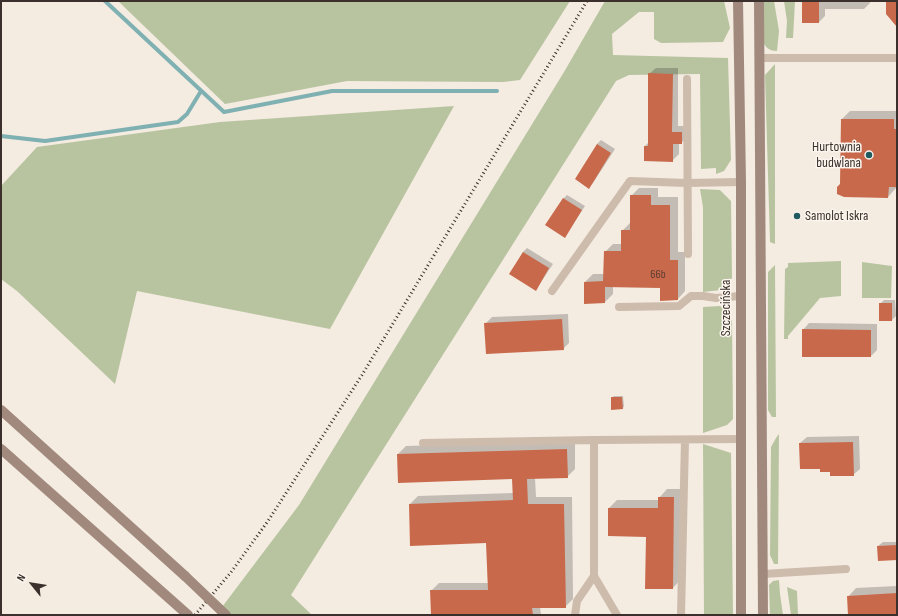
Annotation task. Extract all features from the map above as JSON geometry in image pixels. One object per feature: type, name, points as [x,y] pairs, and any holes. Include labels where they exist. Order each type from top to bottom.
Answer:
[{"type":"main road","name":"Szczecińska","points":[[738,1],[741,615]]},
{"type":"main road","points":[[759,1],[763,615]]},
{"type":"main road","points":[[1,410],[185,576],[226,615]]},
{"type":"main road","points":[[1,449],[188,615]]},
{"type":"lane","points":[[759,58],[897,58]]},
{"type":"lane","points":[[687,79],[688,254]]},
{"type":"lane","points":[[552,291],[630,181],[688,183],[740,182]]},
{"type":"lane","points":[[619,307],[679,306],[691,296],[716,298],[740,296]]},
{"type":"lane","points":[[423,443],[741,439]]},
{"type":"lane","points":[[594,440],[594,576],[617,615]]},
{"type":"lane","points":[[681,615],[685,440]]},
{"type":"lane","points":[[763,574],[846,570]]},
{"type":"lane","points":[[575,615],[577,601],[594,576]]},
{"type":"green space","points":[[118,1],[570,1],[520,80],[503,82],[347,81],[225,104]]},
{"type":"green space","points":[[605,1],[724,1],[730,28],[723,42],[661,43],[654,39],[654,12],[639,12],[612,34],[613,55],[728,58],[731,160],[724,171],[716,174],[716,168],[701,169],[700,74],[629,75],[616,81],[291,595],[312,615],[216,615],[299,505],[564,72]]},
{"type":"green space","points":[[763,1],[774,1],[779,31],[777,51],[768,49],[763,42]]},
{"type":"green space","points":[[784,1],[795,1],[793,38],[786,38],[787,21]]},
{"type":"green space","points":[[775,64],[775,244],[770,242],[765,75]]},
{"type":"green space","points":[[454,106],[330,329],[137,291],[115,384],[17,291],[1,279],[1,186],[37,147],[220,122]]},
{"type":"green space","points":[[700,189],[720,190],[731,201],[732,278],[721,290],[703,292],[703,207]]},
{"type":"green space","points":[[841,261],[841,296],[820,298],[788,336],[788,339],[784,339],[785,269],[788,267],[788,263]]},
{"type":"green space","points":[[862,262],[892,266],[891,298],[862,298]]},
{"type":"green space","points":[[775,265],[776,417],[772,417],[768,410],[768,272]]},
{"type":"green space","points":[[720,306],[726,310],[732,321],[733,419],[727,425],[703,433],[703,307]]},
{"type":"green space","points":[[779,434],[778,564],[774,564],[770,555],[771,447]]},
{"type":"green space","points":[[703,444],[731,453],[733,615],[704,615]]},
{"type":"green space","points":[[779,580],[783,615],[770,615],[769,585],[773,581]]},
{"type":"green space","points":[[787,587],[797,591],[798,615],[791,615]]},
{"type":"building","points":[[802,1],[819,1],[819,23],[802,23]]},
{"type":"building","points":[[886,1],[897,1],[897,27],[886,14]]},
{"type":"building","points":[[648,73],[673,74],[672,132],[682,132],[682,144],[673,144],[673,162],[644,161],[644,146],[648,146]]},
{"type":"building","name":"Hurtownia budwlana","points":[[841,119],[894,119],[894,129],[897,129],[897,187],[889,187],[888,198],[844,197],[837,194],[837,187],[840,184]]},
{"type":"building","points":[[597,144],[611,153],[589,189],[575,179]]},
{"type":"building","points":[[630,195],[651,195],[651,205],[670,205],[670,260],[678,260],[678,300],[660,301],[660,288],[605,287],[605,303],[584,304],[584,282],[603,281],[604,251],[621,251],[621,230],[630,230]]},
{"type":"building","points":[[563,198],[582,210],[565,238],[545,225]]},
{"type":"building","points":[[523,252],[549,268],[536,291],[509,274]]},
{"type":"building","points":[[879,303],[892,303],[892,321],[879,321]]},
{"type":"building","points":[[562,319],[564,350],[486,354],[484,323]]},
{"type":"building","points":[[802,329],[871,330],[871,357],[802,357]]},
{"type":"building","points":[[611,397],[622,397],[623,409],[611,410]]},
{"type":"building","points":[[853,442],[854,476],[830,476],[830,472],[820,472],[820,469],[800,469],[799,443]]},
{"type":"building","points":[[567,449],[568,478],[527,479],[528,504],[564,504],[566,608],[532,608],[533,615],[431,615],[430,590],[488,590],[486,543],[410,546],[409,504],[513,500],[512,479],[398,483],[397,454]]},
{"type":"building","points":[[658,497],[674,497],[673,589],[645,589],[646,537],[608,536],[608,508],[658,508]]},
{"type":"building","points":[[897,545],[897,560],[878,561],[877,546]]},
{"type":"building","points":[[897,593],[897,615],[848,615],[847,596]]},
{"type":"waterway","points":[[105,1],[224,112],[332,91],[497,91]]},
{"type":"waterway","points":[[1,136],[45,141],[178,122],[187,114],[201,91]]},
{"type":"railway","points":[[195,615],[232,571],[268,521],[362,375],[587,1]]},
{"type":"place","name":"Hurtownia budwlana","points":[[869,155]]},
{"type":"place","name":"Samolot Iskra","points":[[797,216]]}]
